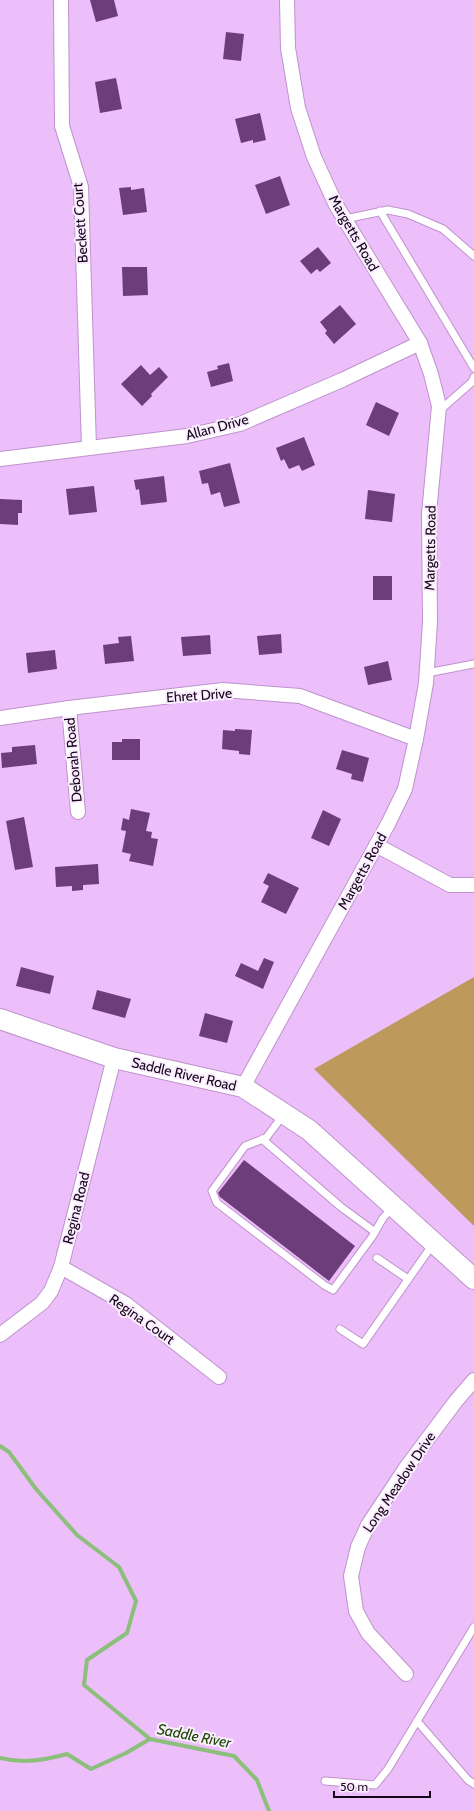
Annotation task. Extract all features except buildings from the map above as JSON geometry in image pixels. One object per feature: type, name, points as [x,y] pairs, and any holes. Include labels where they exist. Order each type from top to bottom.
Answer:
[{"type":"main road","name":"Saddle River Road","points":[[0,1019],[114,1058],[243,1087],[309,1130],[474,1278]]},
{"type":"street","name":"Beckett Court","points":[[61,0],[62,126],[81,187],[89,448]]},
{"type":"street","name":"Margetts Road","points":[[243,1087],[405,789],[416,738],[427,673],[430,622],[429,514],[439,406],[431,374],[420,343],[344,219],[314,157],[298,108],[288,48],[287,0]]},
{"type":"street","name":"Allan Drive","points":[[0,459],[187,436],[240,424],[342,380],[420,343]]},
{"type":"street","name":"Ehret Drive","points":[[0,718],[69,708],[223,690],[300,696],[416,738]]},
{"type":"street","name":"Deborah Road","points":[[69,708],[78,812]]},
{"type":"street","points":[[376,844],[450,885],[474,885]]},
{"type":"street","name":"Regina Road","points":[[0,1335],[42,1303],[51,1290],[61,1267],[114,1058]]},
{"type":"street","name":"Regina Court","points":[[61,1267],[126,1304],[219,1377]]},
{"type":"street","name":"Long Meadow Drive","points":[[406,1674],[368,1633],[356,1611],[351,1576],[358,1547],[368,1525],[405,1469],[456,1400],[474,1380]]},
{"type":"lane","points":[[344,219],[388,210],[408,214],[443,229],[474,256]]},
{"type":"lane","points":[[380,211],[474,368]]},
{"type":"lane","points":[[438,411],[472,382],[474,377]]},
{"type":"lane","points":[[427,673],[474,664]]},
{"type":"lane","points":[[284,1114],[266,1138],[245,1146],[212,1191],[217,1203],[324,1285],[333,1290],[375,1232],[383,1218],[394,1206]]},
{"type":"lane","points":[[262,1140],[335,1202],[375,1232]]},
{"type":"lane","points":[[340,1329],[363,1344],[434,1243]]},
{"type":"lane","points":[[377,1258],[408,1279]]},
{"type":"lane","points":[[325,1781],[375,1785],[388,1769],[474,1627]]},
{"type":"lane","points":[[417,1721],[468,1780],[474,1784]]},
{"type":"shaded area","points":[[474,977],[474,1226],[314,1069]]},
{"type":"waterway","points":[[0,1446],[9,1452],[36,1489],[77,1535],[119,1567],[136,1601],[127,1633],[87,1660],[84,1685],[150,1739]]},
{"type":"waterway","name":"Saddle River","points":[[0,1758],[26,1761],[67,1754],[91,1769],[126,1753],[150,1739],[234,1756],[257,1780],[269,1811]]}]
